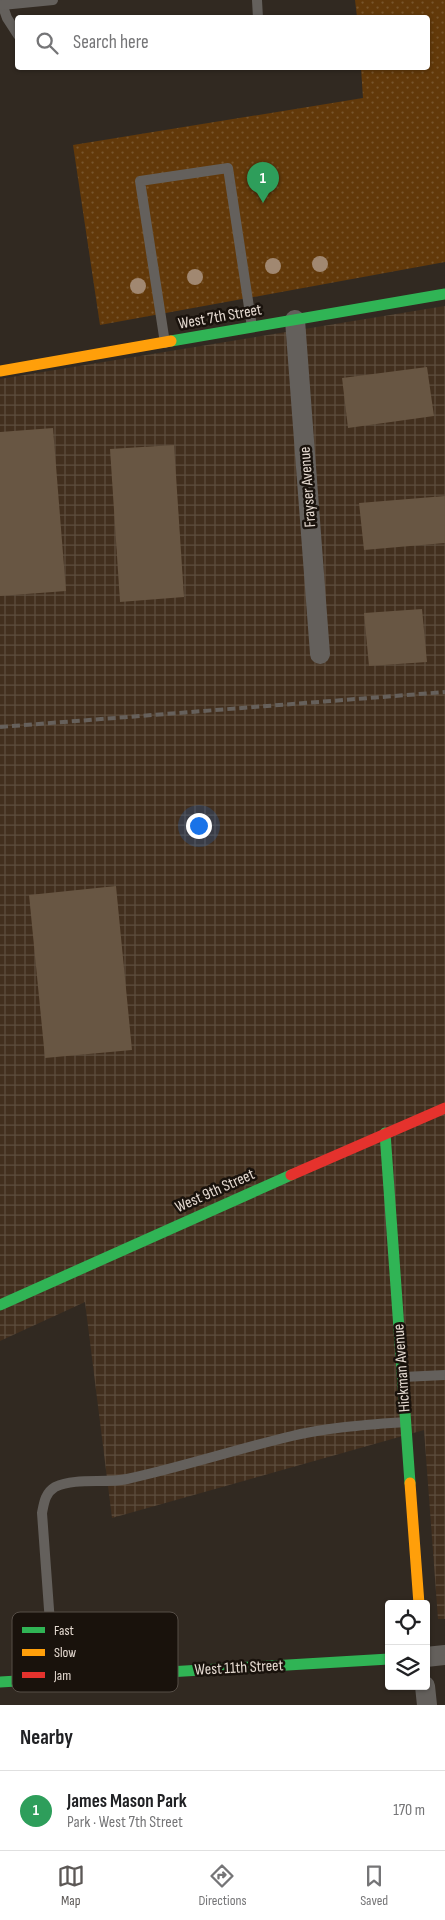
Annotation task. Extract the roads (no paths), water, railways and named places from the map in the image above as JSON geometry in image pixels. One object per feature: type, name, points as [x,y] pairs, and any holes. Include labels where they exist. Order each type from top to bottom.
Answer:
[{"type":"street","name":"West 7th Street","points":[[0,371],[445,294]]},
{"type":"street","name":"Frayser Avenue","points":[[295,320],[320,654]]},
{"type":"street","name":"West 9th Street","points":[[0,1305],[445,1108]]},
{"type":"street","name":"Hickman Avenue","points":[[385,1133],[419,1600]]},
{"type":"street","points":[[430,1657],[445,1655]]},
{"type":"street","name":"West 11th Street","points":[[178,1672],[385,1659]]},
{"type":"street","points":[[425,1690],[427,1705]]},
{"type":"lane","points":[[15,29],[1,3],[53,0]]},
{"type":"lane","points":[[257,0],[258,15]]},
{"type":"lane","points":[[165,343],[140,181],[228,168],[252,328]]},
{"type":"lane","points":[[402,1377],[445,1375]]},
{"type":"lane","points":[[49,1612],[42,1513],[44,1498],[54,1488],[71,1483],[124,1480],[319,1430],[406,1422]]},
{"type":"railway","points":[[0,727],[445,692]]},
{"type":"place","name":"James Mason Park","points":[[263,203]]}]
